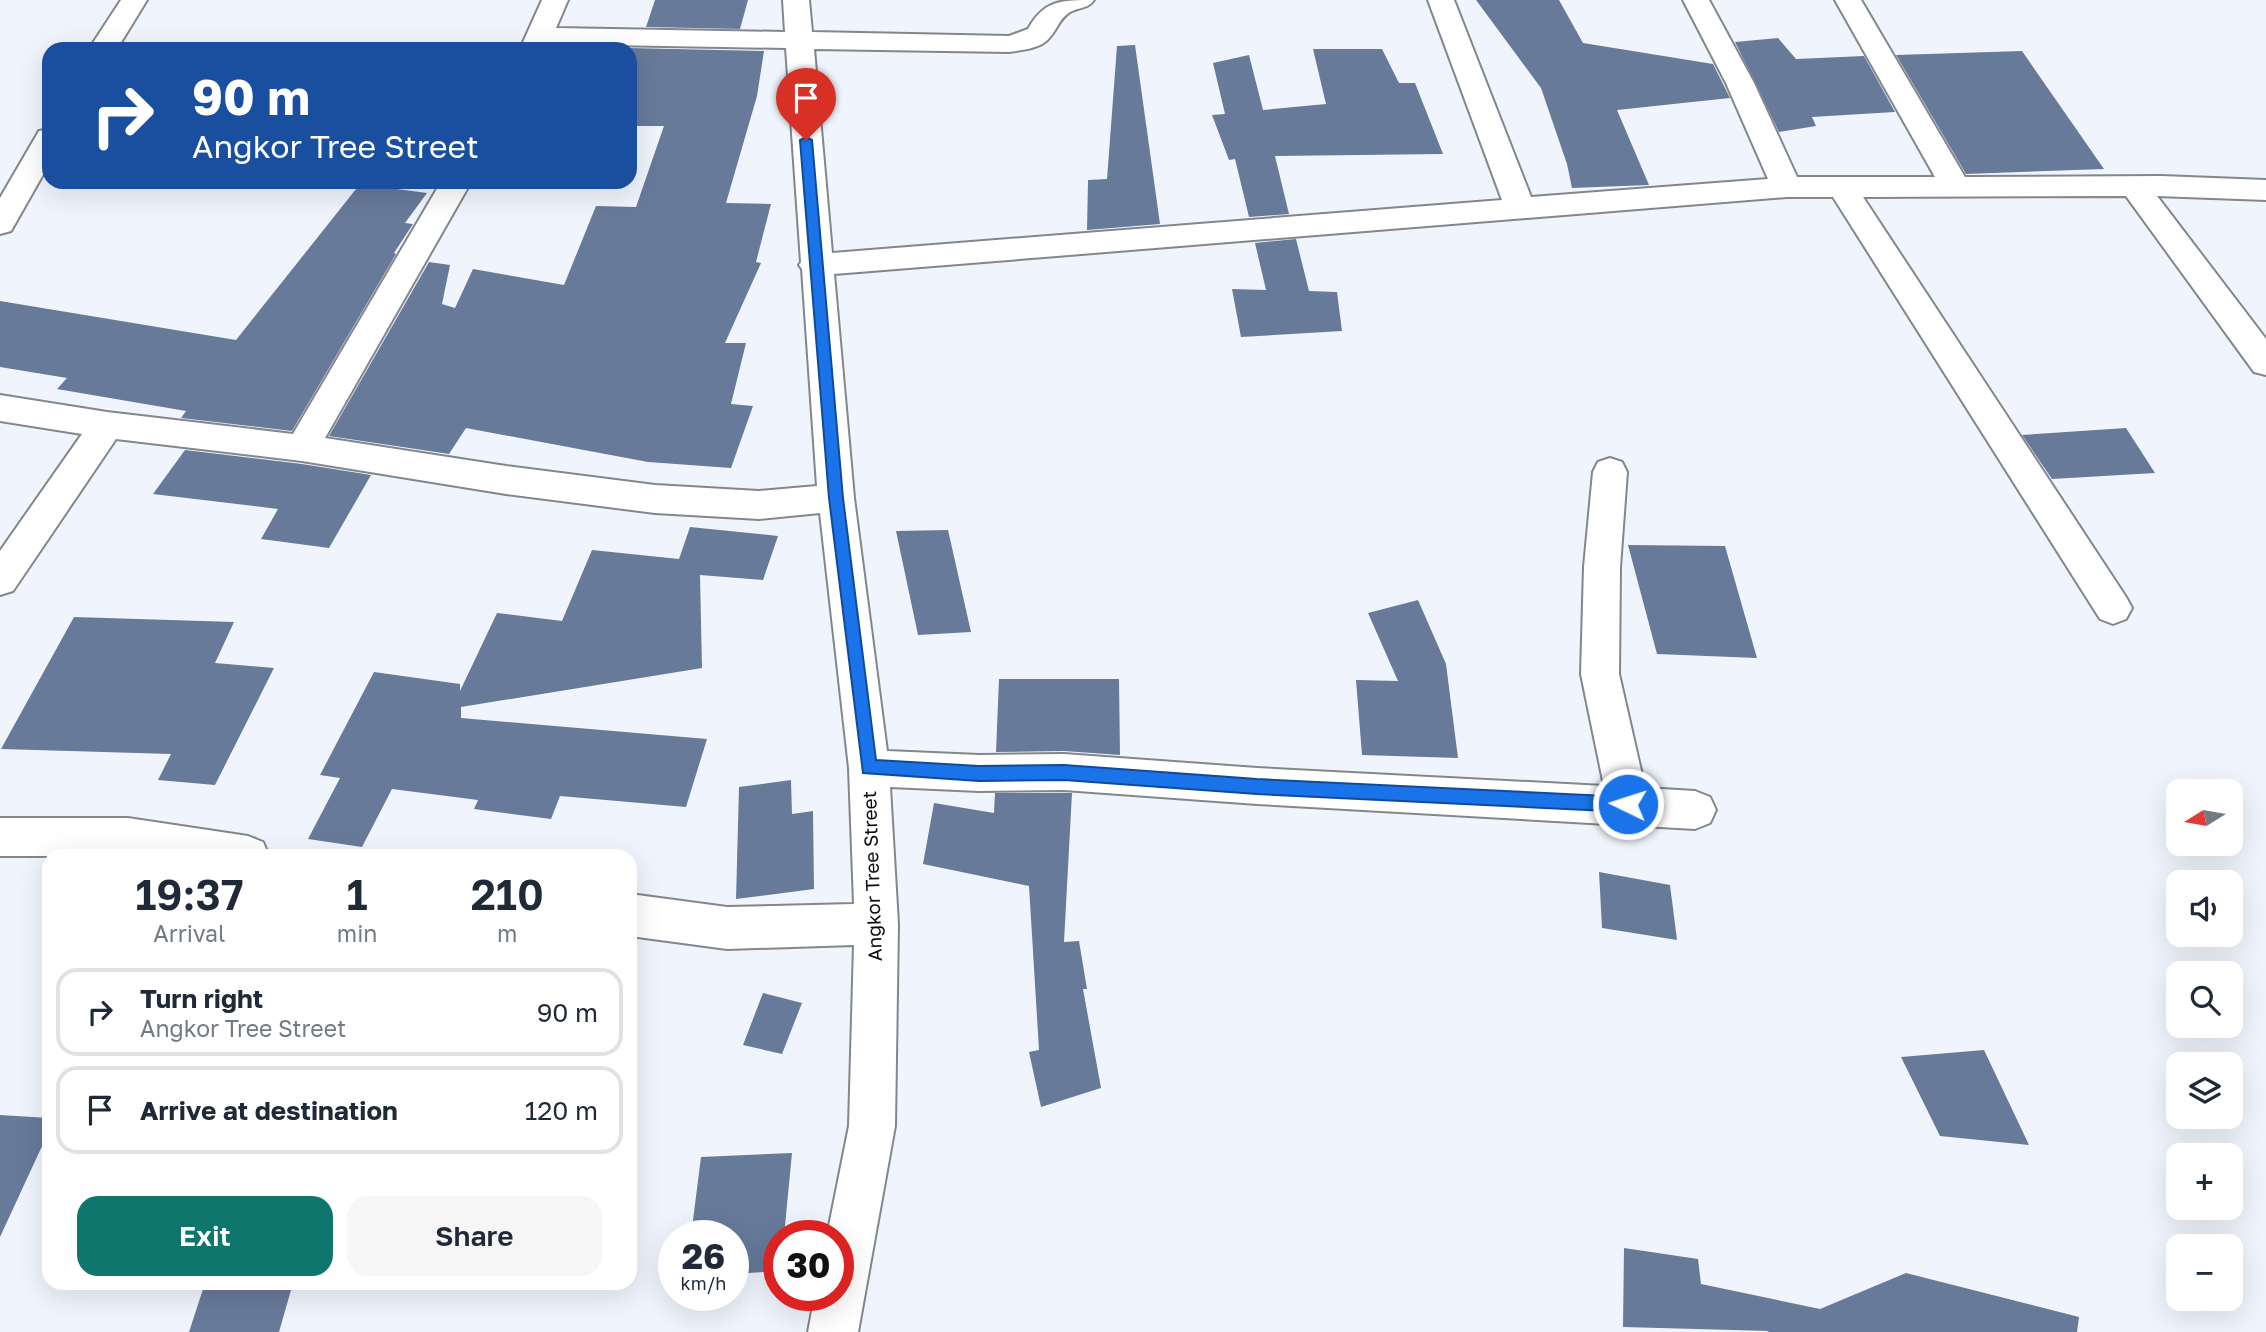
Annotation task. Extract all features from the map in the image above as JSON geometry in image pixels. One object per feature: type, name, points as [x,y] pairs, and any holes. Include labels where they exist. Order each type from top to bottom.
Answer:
[{"type":"street","points":[[107,42],[134,0]]},
{"type":"street","points":[[538,42],[555,0]]},
{"type":"street","name":"Angkor Tree Street","points":[[796,0],[815,265],[836,498],[869,768],[876,923],[872,1126],[833,1332]]},
{"type":"street","points":[[637,42],[1009,44],[1026,41],[1039,34],[1047,17],[1063,5],[1081,0]]},
{"type":"street","points":[[1441,0],[1467,75],[1521,210]]},
{"type":"street","points":[[1696,0],[1740,83],[1787,187]]},
{"type":"street","points":[[1848,0],[1955,187]]},
{"type":"street","points":[[0,224],[42,150]]},
{"type":"street","points":[[815,265],[1787,187],[2134,186],[2266,190]]},
{"type":"street","points":[[2134,186],[2266,363]]},
{"type":"street","points":[[1842,187],[2113,608]]},
{"type":"street","points":[[302,448],[452,189]]},
{"type":"street","points":[[0,408],[107,425],[302,448],[506,480],[655,499],[759,505],[836,498]]},
{"type":"street","points":[[0,580],[107,425]]},
{"type":"street","points":[[1610,472],[1602,567],[1601,674],[1628,804]]},
{"type":"street","points":[[869,768],[979,773],[1064,772],[1257,786],[1628,804],[1695,810]]},
{"type":"street","points":[[0,837],[128,837],[204,849]]},
{"type":"street","points":[[637,916],[727,928],[876,923]]},
{"type":"building","points":[[655,0],[748,0],[740,29],[646,27]]},
{"type":"building","points":[[1476,0],[1559,0],[1583,43],[1713,64],[1730,98],[1617,110],[1649,185],[1572,188],[1567,164],[1541,88]]},
{"type":"building","points":[[1778,38],[1796,59],[1864,56],[1895,112],[1812,117],[1816,126],[1779,132],[1735,42]]},
{"type":"building","points":[[1135,45],[1160,224],[1087,230],[1088,180],[1107,179],[1117,46]]},
{"type":"building","points":[[637,48],[764,51],[757,96],[726,203],[771,204],[756,262],[761,263],[725,343],[746,343],[731,404],[753,406],[731,468],[648,462],[466,428],[449,454],[329,436],[429,262],[450,265],[442,304],[455,308],[473,269],[564,285],[596,206],[636,207],[664,126],[637,126]]},
{"type":"building","points":[[1313,49],[1382,49],[1399,83],[1415,83],[1443,154],[1275,156],[1289,214],[1249,217],[1235,159],[1229,160],[1212,115],[1225,114],[1213,63],[1249,55],[1263,110],[1326,104]]},
{"type":"building","points":[[2022,51],[2104,169],[1966,174],[1896,55]]},
{"type":"building","points":[[356,189],[397,189],[427,193],[405,223],[413,224],[292,431],[181,418],[186,411],[57,389],[67,378],[0,367],[0,301],[236,340]]},
{"type":"building","points":[[1296,239],[1309,291],[1337,292],[1342,331],[1241,337],[1232,289],[1266,290],[1255,243]]},
{"type":"building","points":[[2126,428],[2155,473],[2052,479],[2022,435]]},
{"type":"building","points":[[185,450],[371,475],[329,548],[261,539],[278,509],[153,494]]},
{"type":"building","points":[[690,527],[778,536],[763,580],[700,575],[702,668],[461,707],[461,718],[707,739],[686,807],[560,796],[551,819],[474,809],[478,800],[392,789],[362,847],[308,839],[340,778],[320,775],[374,672],[460,684],[460,691],[497,613],[562,621],[592,550],[679,559]]},
{"type":"building","points":[[948,530],[971,632],[918,635],[896,531]]},
{"type":"building","points":[[1628,545],[1725,546],[1757,658],[1657,654]]},
{"type":"building","points":[[1418,600],[1446,664],[1458,758],[1362,755],[1356,680],[1398,681],[1368,613]]},
{"type":"building","points":[[74,617],[234,622],[215,663],[274,668],[215,785],[158,780],[171,754],[1,749]]},
{"type":"building","points":[[999,679],[1119,679],[1120,755],[1064,751],[996,752]]},
{"type":"building","points":[[791,780],[792,814],[813,811],[814,889],[736,899],[739,787]]},
{"type":"building","points":[[995,793],[1072,793],[1064,942],[1079,941],[1087,989],[1083,989],[1101,1088],[1041,1107],[1029,1052],[1039,1050],[1029,886],[923,864],[934,803],[994,813]]},
{"type":"building","points":[[1599,872],[1670,885],[1677,940],[1602,928]]},
{"type":"building","points":[[763,993],[802,1003],[782,1054],[743,1045]]},
{"type":"building","points":[[1984,1050],[2029,1145],[1940,1136],[1901,1057]]},
{"type":"building","points":[[0,1115],[42,1118],[42,1146],[0,1237]]},
{"type":"building","points":[[792,1153],[786,1220],[763,1220],[763,1272],[749,1273],[749,1220],[693,1220],[701,1157]]},
{"type":"building","points":[[1624,1248],[1698,1259],[1701,1284],[1820,1309],[1906,1273],[2079,1317],[2077,1332],[1767,1332],[1769,1331],[1623,1327]]},
{"type":"building","points":[[203,1290],[291,1290],[279,1332],[189,1332]]},
{"type":"route","points":[[806,140],[836,498],[869,768],[979,773],[1064,772],[1257,786],[1628,804]]}]
